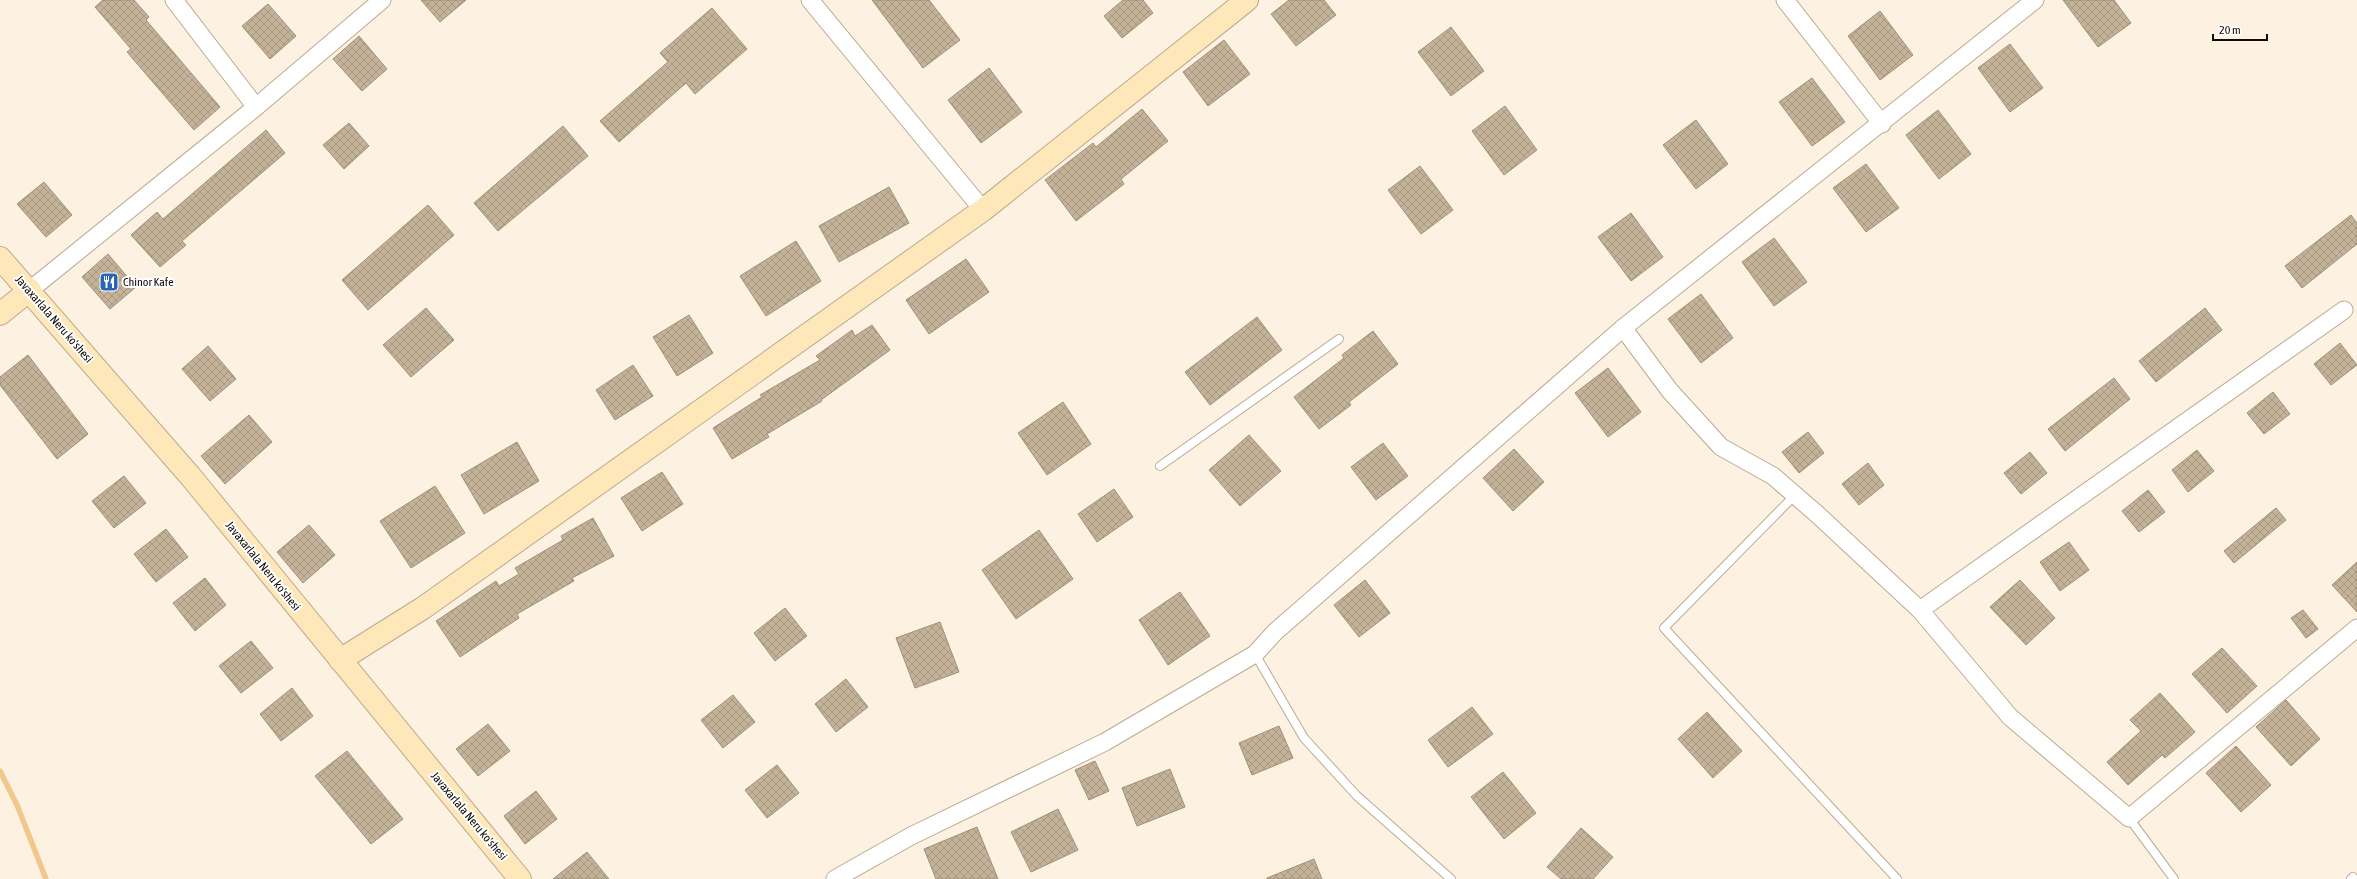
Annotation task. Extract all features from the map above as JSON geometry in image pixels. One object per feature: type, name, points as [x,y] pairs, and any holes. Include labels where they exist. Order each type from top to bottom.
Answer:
[{"type":"street","points":[[174,0],[256,107]]},
{"type":"street","points":[[0,314],[256,107],[382,0]]},
{"type":"street","points":[[810,0],[983,210]]},
{"type":"street","points":[[340,660],[423,608],[983,210],[1247,0]]},
{"type":"street","points":[[1785,0],[1882,124]]},
{"type":"street","points":[[835,879],[911,836],[1106,742],[1255,654],[1275,632],[1623,328],[1882,124],[2035,0]]},
{"type":"street","name":"Javaxarlala Neru ko'shesi","points":[[0,258],[30,290],[191,477],[520,879]]},
{"type":"street","points":[[1920,610],[2344,310]]},
{"type":"street","points":[[1623,328],[1670,391],[1721,447],[1773,476],[1796,495],[1920,610],[2010,717],[2129,818],[2357,628]]},
{"type":"lane","points":[[1160,466],[1339,338]]},
{"type":"lane","points":[[1796,495],[1664,628],[1897,879]]},
{"type":"lane","points":[[1255,654],[1304,738],[1357,796],[1451,879]]},
{"type":"lane","points":[[2129,818],[2174,879]]},
{"type":"building","points":[[103,0],[134,0],[149,17],[146,20],[220,107],[194,130],[127,52],[131,49],[95,7]]},
{"type":"building","points":[[421,0],[466,0],[440,22]]},
{"type":"building","points":[[872,0],[929,0],[960,40],[923,68]]},
{"type":"building","points":[[1123,0],[1143,0],[1153,13],[1122,38],[1104,16]]},
{"type":"building","points":[[1289,0],[1324,0],[1336,15],[1296,46],[1271,14]]},
{"type":"building","points":[[2063,0],[2114,0],[2131,23],[2098,47]]},
{"type":"building","points":[[268,4],[296,36],[270,59],[242,26]]},
{"type":"building","points":[[712,8],[747,49],[695,94],[686,83],[619,142],[600,121],[668,62],[660,53]]},
{"type":"building","points":[[1880,11],[1913,55],[1880,80],[1848,36]]},
{"type":"building","points":[[1451,27],[1484,71],[1451,96],[1418,52]]},
{"type":"building","points":[[359,36],[387,69],[362,91],[333,59]]},
{"type":"building","points":[[1224,40],[1250,74],[1208,106],[1183,72]]},
{"type":"building","points":[[2010,44],[2043,88],[2010,112],[1978,68]]},
{"type":"building","points":[[989,68],[1022,112],[981,143],[948,100]]},
{"type":"building","points":[[1812,78],[1845,122],[1812,146],[1779,102]]},
{"type":"building","points":[[1505,106],[1537,150],[1504,175],[1472,131]]},
{"type":"building","points":[[1142,109],[1168,141],[1121,179],[1124,184],[1076,221],[1045,180],[1093,143],[1096,147]]},
{"type":"building","points":[[1938,110],[1971,154],[1939,179],[1906,135]]},
{"type":"building","points":[[1696,120],[1728,164],[1696,189],[1663,145]]},
{"type":"building","points":[[349,123],[369,146],[344,169],[323,145]]},
{"type":"building","points":[[563,126],[588,156],[498,231],[474,203]]},
{"type":"building","points":[[266,130],[285,153],[182,241],[186,245],[160,267],[131,235],[157,212],[163,219]]},
{"type":"building","points":[[1866,164],[1899,208],[1866,232],[1833,188]]},
{"type":"building","points":[[1420,166],[1453,210],[1421,234],[1388,190]]},
{"type":"building","points":[[44,182],[72,215],[46,237],[17,204]]},
{"type":"building","points":[[889,187],[909,223],[839,262],[819,226]]},
{"type":"building","points":[[428,205],[454,235],[368,310],[342,280]]},
{"type":"building","points":[[1631,213],[1663,257],[1631,281],[1598,237]]},
{"type":"building","points":[[2351,215],[2357,223],[2357,244],[2302,288],[2285,266]]},
{"type":"building","points":[[1774,238],[1807,282],[1774,306],[1742,262]]},
{"type":"building","points":[[796,241],[821,281],[766,316],[740,276]]},
{"type":"building","name":"Chinor Kafe","points":[[108,254],[136,287],[110,309],[82,277]]},
{"type":"building","points":[[966,259],[989,292],[929,334],[906,300]]},
{"type":"building","points":[[1701,294],[1733,338],[1701,363],[1668,319]]},
{"type":"building","points":[[426,308],[454,340],[411,377],[383,345]]},
{"type":"building","points":[[2205,308],[2222,330],[2156,382],[2139,361]]},
{"type":"building","points":[[689,315],[713,353],[677,376],[653,337]]},
{"type":"building","points":[[1257,317],[1282,350],[1210,405],[1185,372]]},
{"type":"building","points":[[872,325],[890,350],[821,400],[822,401],[767,434],[769,437],[732,459],[713,428],[762,397],[760,395],[820,360],[816,356],[852,330],[855,336]]},
{"type":"building","points":[[1373,331],[1398,364],[1349,402],[1351,405],[1319,429],[1294,397],[1344,358],[1342,355]]},
{"type":"building","points":[[2340,343],[2357,365],[2331,385],[2314,364]]},
{"type":"building","points":[[208,346],[236,379],[210,401],[182,369]]},
{"type":"building","points":[[28,355],[88,434],[57,459],[0,385],[0,377]]},
{"type":"building","points":[[633,365],[653,396],[615,420],[596,390]]},
{"type":"building","points":[[1608,368],[1641,412],[1608,437],[1575,393]]},
{"type":"building","points":[[2114,378],[2130,399],[2065,451],[2048,429]]},
{"type":"building","points":[[2273,392],[2290,414],[2264,434],[2247,413]]},
{"type":"building","points":[[1063,402],[1091,444],[1047,475],[1018,433]]},
{"type":"building","points":[[249,415],[272,442],[225,484],[201,456]]},
{"type":"building","points":[[1808,432],[1824,453],[1799,473],[1782,452]]},
{"type":"building","points":[[1249,435],[1281,471],[1240,506],[1209,470]]},
{"type":"building","points":[[517,442],[539,481],[484,514],[461,475]]},
{"type":"building","points":[[1383,443],[1408,476],[1376,500],[1351,467]]},
{"type":"building","points":[[1514,449],[1544,482],[1513,511],[1483,478]]},
{"type":"building","points":[[2197,450],[2214,471],[2188,492],[2172,470]]},
{"type":"building","points":[[2030,452],[2047,473],[2021,494],[2004,473]]},
{"type":"building","points":[[1868,463],[1884,485],[1859,505],[1842,484]]},
{"type":"building","points":[[662,472],[683,504],[642,531],[621,498]]},
{"type":"building","points":[[124,476],[146,503],[114,528],[92,501]]},
{"type":"building","points":[[435,486],[465,533],[411,568],[380,521]]},
{"type":"building","points":[[1114,489],[1133,517],[1097,542],[1078,514]]},
{"type":"building","points":[[2148,490],[2165,512],[2139,532],[2122,511]]},
{"type":"building","points":[[2276,508],[2286,520],[2234,563],[2224,551]]},
{"type":"building","points":[[593,518],[614,556],[572,578],[574,581],[517,614],[519,618],[460,657],[436,621],[496,581],[499,586],[519,574],[515,568],[563,540],[561,536]]},
{"type":"building","points":[[309,525],[335,555],[303,583],[277,552]]},
{"type":"building","points":[[166,529],[188,557],[156,582],[134,554]]},
{"type":"building","points":[[1039,530],[1073,579],[1016,619],[982,570]]},
{"type":"building","points":[[2069,542],[2089,570],[2060,591],[2040,562]]},
{"type":"building","points":[[2357,562],[2357,612],[2332,585]]},
{"type":"building","points":[[205,578],[226,605],[195,631],[173,603]]},
{"type":"building","points":[[1365,580],[1390,613],[1359,637],[1334,605]]},
{"type":"building","points":[[2020,580],[2055,618],[2026,645],[1990,607]]},
{"type":"building","points":[[1180,592],[1210,636],[1168,665],[1139,620]]},
{"type":"building","points":[[785,608],[807,636],[775,661],[754,633]]},
{"type":"building","points":[[2303,610],[2318,629],[2306,638],[2291,618]]},
{"type":"building","points":[[940,622],[959,672],[915,688],[896,638]]},
{"type":"building","points":[[251,641],[273,668],[241,693],[219,666]]},
{"type":"building","points":[[2222,648],[2257,686],[2227,713],[2192,674]]},
{"type":"building","points":[[846,679],[868,707],[836,732],[815,704]]},
{"type":"building","points":[[292,688],[313,716],[281,741],[260,714]]},
{"type":"building","points":[[2160,693],[2195,732],[2165,758],[2162,755],[2128,785],[2107,762],[2141,731],[2130,720]]},
{"type":"building","points":[[733,695],[755,722],[723,748],[701,720]]},
{"type":"building","points":[[2286,700],[2320,739],[2291,766],[2256,727]]},
{"type":"building","points":[[1472,707],[1493,734],[1448,767],[1428,740]]},
{"type":"building","points":[[1707,712],[1742,751],[1713,778],[1678,739]]},
{"type":"building","points":[[488,724],[510,751],[478,776],[456,749]]},
{"type":"building","points":[[1279,726],[1293,758],[1252,775],[1239,743]]},
{"type":"building","points":[[2236,746],[2271,785],[2241,812],[2206,773]]},
{"type":"building","points":[[347,751],[403,819],[371,844],[315,776]]},
{"type":"building","points":[[1095,761],[1109,791],[1089,800],[1075,770]]},
{"type":"building","points":[[777,765],[799,793],[767,818],[745,790]]},
{"type":"building","points":[[1170,769],[1185,807],[1137,826],[1122,788]]},
{"type":"building","points":[[1503,772],[1536,813],[1504,839],[1471,797]]},
{"type":"building","points":[[536,791],[557,819],[525,844],[504,816]]},
{"type":"building","points":[[1058,809],[1078,850],[1031,872],[1011,832]]},
{"type":"building","points":[[977,827],[998,879],[936,879],[924,849]]},
{"type":"building","points":[[1581,828],[1613,857],[1593,879],[1561,879],[1547,867]]},
{"type":"building","points":[[587,852],[609,879],[553,879]]},
{"type":"building","points":[[1314,859],[1322,879],[1267,879],[1267,878]]},
{"type":"waterway","points":[[0,771],[17,805],[46,879]]},
{"type":"place","name":"Chinor Kafe","points":[[109,282]]}]
